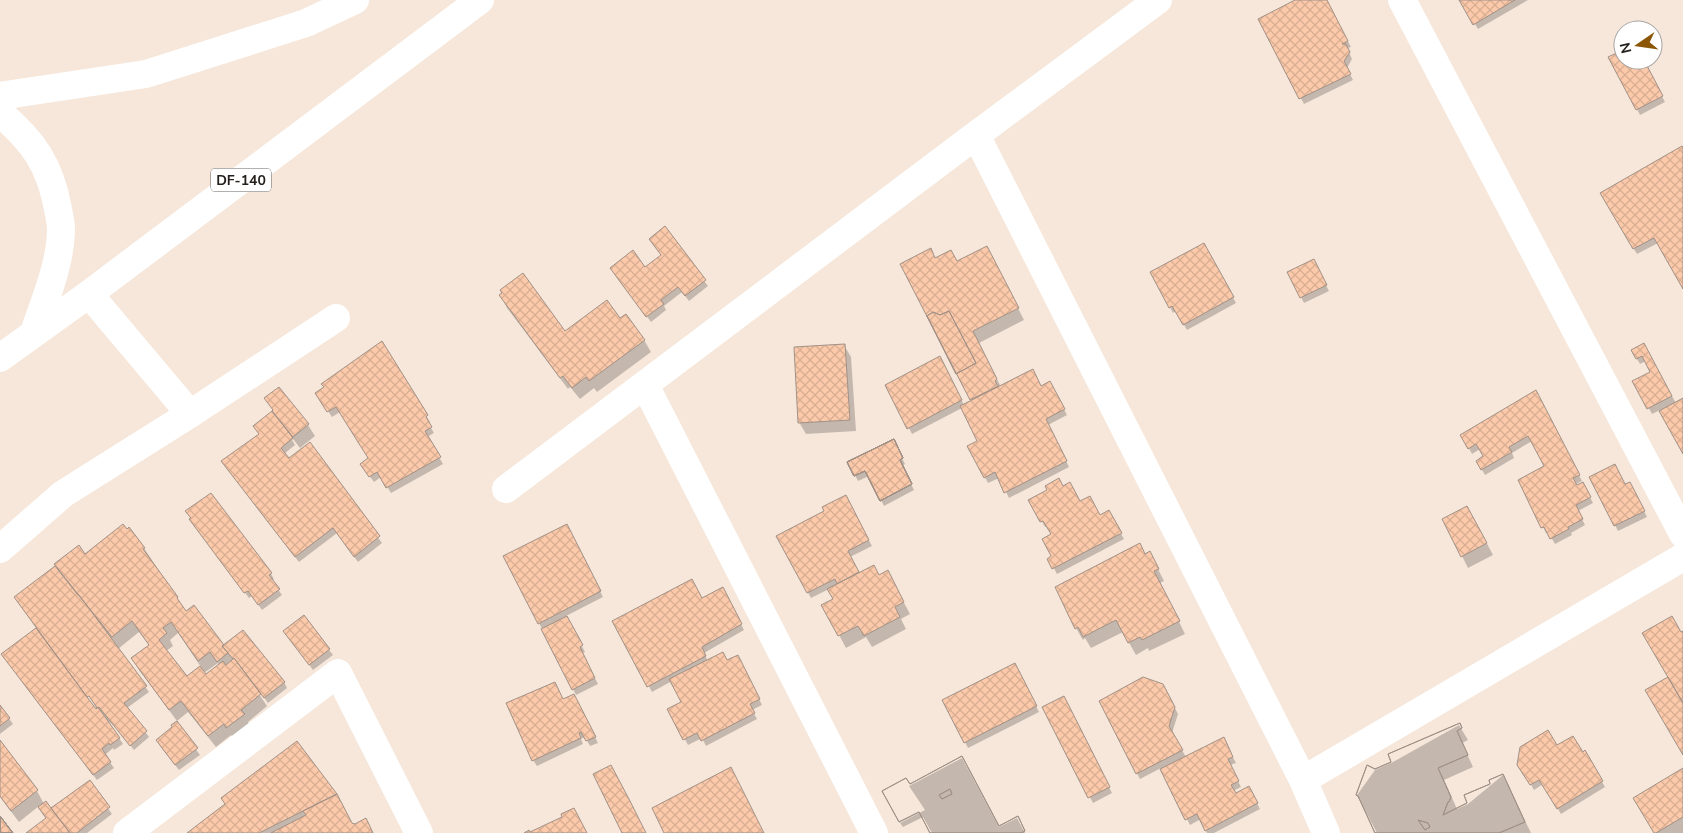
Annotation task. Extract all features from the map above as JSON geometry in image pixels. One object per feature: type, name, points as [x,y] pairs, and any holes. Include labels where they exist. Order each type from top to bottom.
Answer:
[{"type":"street","points":[[0,96],[146,74],[306,23],[355,0]]},
{"type":"street","name":"DF-140","points":[[0,358],[89,294],[480,0]]},
{"type":"street","points":[[506,489],[976,135],[1126,9],[1158,0]]},
{"type":"street","points":[[1402,0],[1683,534]]},
{"type":"street","points":[[0,113],[21,131],[40,156],[54,189],[61,228],[55,268],[34,333]]},
{"type":"street","points":[[976,135],[1303,780],[1326,833]]},
{"type":"street","points":[[89,294],[190,414]]},
{"type":"street","points":[[0,549],[63,494],[190,414],[336,318]]},
{"type":"street","points":[[645,385],[874,833]]},
{"type":"street","points":[[1303,780],[1683,557]]},
{"type":"street","points":[[127,833],[338,673],[419,833]]},
{"type":"building","points":[[1295,0],[1327,0],[1348,41],[1342,44],[1346,44],[1350,52],[1344,61],[1351,74],[1299,99],[1258,19]]},
{"type":"building","points":[[1459,0],[1515,0],[1473,25]]},
{"type":"building","points":[[1613,55],[1613,66],[1608,57]]},
{"type":"building","points":[[1615,70],[1649,70],[1663,96],[1636,110]]},
{"type":"building","points":[[1682,146],[1683,289],[1654,238],[1633,249],[1600,193]]},
{"type":"building","points":[[665,226],[706,280],[685,296],[678,287],[661,300],[664,304],[646,317],[610,268],[633,250],[645,267],[661,255],[649,239]]},
{"type":"building","points":[[1204,243],[1234,297],[1183,325],[1172,306],[1169,308],[1150,272]]},
{"type":"building","points":[[987,246],[1019,308],[973,331],[997,379],[995,381],[998,386],[970,400],[900,264],[931,248],[935,258],[951,250],[957,261]]},
{"type":"building","points":[[1314,259],[1327,285],[1300,298],[1287,272]]},
{"type":"building","points":[[523,273],[565,331],[607,300],[620,318],[626,314],[645,340],[589,381],[586,377],[572,388],[563,376],[560,378],[499,295],[502,293],[500,290]]},
{"type":"building","points":[[949,311],[976,363],[956,374],[927,316],[933,312],[940,315]]},
{"type":"building","points":[[949,311],[976,363],[956,374],[927,316],[933,312],[940,315]]},
{"type":"building","points":[[382,341],[428,415],[426,417],[432,427],[425,431],[441,457],[386,488],[377,472],[369,477],[360,464],[368,458],[336,407],[327,412],[315,393],[324,387],[321,384]]},
{"type":"building","points":[[1644,343],[1672,396],[1647,409],[1632,381],[1650,372],[1642,356],[1636,359],[1631,350]]},
{"type":"building","points":[[845,344],[850,420],[798,423],[794,347]]},
{"type":"building","points":[[940,356],[962,400],[907,429],[885,385]]},
{"type":"building","points":[[1033,369],[1041,386],[1050,381],[1065,409],[1046,419],[1067,461],[1004,493],[995,472],[984,478],[967,446],[977,441],[960,406]]},
{"type":"building","points":[[279,387],[309,424],[293,437],[264,398]]},
{"type":"building","points":[[1536,390],[1580,475],[1573,478],[1577,485],[1583,482],[1591,497],[1576,505],[1583,519],[1550,539],[1544,527],[1541,528],[1518,480],[1544,466],[1528,436],[1509,447],[1512,452],[1481,470],[1476,461],[1483,456],[1476,444],[1468,449],[1460,435]]},
{"type":"building","points":[[1683,398],[1683,454],[1659,411]]},
{"type":"building","points":[[272,411],[293,438],[281,448],[289,458],[310,442],[380,536],[354,557],[333,528],[295,557],[221,461],[259,434],[253,426]]},
{"type":"building","points":[[894,439],[903,458],[900,460],[912,484],[880,501],[865,471],[854,476],[847,462]]},
{"type":"building","points":[[894,439],[903,458],[900,460],[912,484],[880,501],[865,471],[854,476],[847,462]]},
{"type":"building","points":[[894,439],[903,458],[900,460],[912,484],[880,501],[865,471],[854,476],[847,462]]},
{"type":"building","points":[[894,439],[903,458],[900,460],[912,484],[880,501],[865,471],[854,476],[847,462]]},
{"type":"building","points":[[894,439],[903,458],[900,460],[912,484],[880,501],[865,471],[854,476],[847,462]]},
{"type":"building","points":[[1615,464],[1625,484],[1630,482],[1645,511],[1614,526],[1589,477]]},
{"type":"building","points":[[1059,478],[1063,486],[1070,482],[1080,501],[1090,496],[1100,515],[1109,510],[1122,533],[1052,569],[1047,559],[1051,556],[1042,539],[1051,534],[1043,521],[1040,522],[1028,500],[1047,490],[1045,486]]},
{"type":"building","points":[[211,493],[272,573],[269,575],[280,589],[258,605],[248,591],[244,593],[185,511]]},
{"type":"building","points":[[846,495],[869,540],[848,551],[859,572],[837,584],[835,579],[807,593],[776,536],[824,511],[822,507]]},
{"type":"building","points":[[1467,506],[1487,543],[1461,557],[1442,519]]},
{"type":"building","points":[[123,524],[127,529],[129,527],[145,548],[143,549],[186,611],[194,605],[228,653],[217,662],[210,652],[198,661],[171,622],[163,628],[167,633],[159,640],[187,676],[200,666],[206,674],[223,661],[226,665],[234,658],[261,694],[241,710],[245,714],[226,728],[224,724],[208,736],[181,701],[169,710],[131,658],[149,645],[132,621],[112,637],[54,564],[79,545],[85,554]]},
{"type":"building","points":[[567,524],[601,591],[538,624],[503,556]]},
{"type":"building","points":[[1140,543],[1145,554],[1150,551],[1159,569],[1154,571],[1180,621],[1142,640],[1140,637],[1128,643],[1116,620],[1083,637],[1078,627],[1075,629],[1055,587]]},
{"type":"building","points":[[874,565],[879,575],[888,570],[904,602],[895,607],[900,617],[864,636],[858,626],[838,636],[821,605],[833,599],[827,589]]},
{"type":"building","points":[[55,566],[147,686],[124,703],[147,731],[130,746],[99,707],[97,708],[89,696],[87,697],[14,597]]},
{"type":"building","points":[[692,579],[702,598],[723,587],[742,624],[702,647],[706,656],[647,687],[612,621]]},
{"type":"building","points":[[304,615],[330,649],[309,665],[283,631]]},
{"type":"building","points":[[567,616],[583,645],[580,647],[595,678],[572,690],[541,629]]},
{"type":"building","points":[[1672,616],[1681,632],[1683,631],[1683,703],[1642,633]]},
{"type":"building","points":[[36,628],[120,738],[102,749],[111,762],[93,775],[1,654]]},
{"type":"building","points":[[243,630],[285,682],[264,698],[234,658],[222,646]]},
{"type":"building","points":[[723,652],[727,660],[738,655],[760,699],[750,704],[755,713],[701,741],[697,733],[683,740],[667,709],[681,702],[669,679]]},
{"type":"building","points":[[1015,663],[1037,706],[964,743],[942,700]]},
{"type":"building","points":[[1143,677],[1163,684],[1175,707],[1169,726],[1183,750],[1136,774],[1099,701]]},
{"type":"building","points":[[1668,677],[1683,703],[1683,755],[1645,690]]},
{"type":"building","points":[[555,682],[563,699],[574,694],[596,737],[586,741],[581,732],[579,733],[581,738],[532,761],[506,703]]},
{"type":"building","points":[[1064,696],[1110,787],[1088,798],[1042,707]]},
{"type":"building","points":[[0,705],[10,718],[0,726]]},
{"type":"building","points":[[177,721],[198,748],[175,765],[156,740]]},
{"type":"building","points":[[1460,723],[1462,728],[1457,731],[1468,755],[1438,768],[1451,797],[1443,815],[1467,803],[1464,795],[1490,784],[1489,780],[1503,774],[1525,822],[1499,833],[1375,833],[1356,795],[1367,765],[1375,769],[1391,762],[1388,754]],"holes":[[[1418,820],[1428,823],[1430,827],[1425,830]]]},
{"type":"building","points":[[1460,723],[1462,728],[1457,731],[1468,755],[1438,768],[1451,797],[1443,815],[1467,803],[1464,795],[1490,784],[1489,780],[1503,774],[1525,822],[1499,833],[1375,833],[1356,795],[1367,765],[1375,769],[1391,762],[1388,754]],"holes":[[[1418,820],[1428,823],[1430,827],[1425,830]]]},
{"type":"building","points":[[1548,730],[1557,745],[1573,736],[1583,752],[1585,750],[1603,781],[1557,809],[1539,780],[1530,785],[1517,765],[1520,747]]},
{"type":"building","points":[[1224,737],[1233,757],[1228,759],[1239,781],[1231,785],[1236,793],[1249,786],[1258,803],[1205,831],[1197,814],[1185,820],[1160,769]]},
{"type":"building","points":[[0,740],[38,790],[11,811],[0,796]]},
{"type":"building","points":[[297,741],[337,794],[259,833],[187,833],[225,804],[221,798]]},
{"type":"building","points":[[962,756],[999,826],[1018,816],[1025,831],[1021,833],[930,833],[919,812],[899,822],[882,791],[906,778],[910,784]],"holes":[[[950,789],[952,794],[942,799],[939,795]]]},
{"type":"building","points":[[962,756],[999,826],[1018,816],[1025,831],[1021,833],[930,833],[919,812],[899,822],[882,791],[906,778],[910,784]],"holes":[[[950,789],[952,794],[942,799],[939,795]]]},
{"type":"building","points":[[611,765],[646,833],[622,833],[593,774]]},
{"type":"building","points":[[731,767],[764,833],[664,833],[652,808]]},
{"type":"building","points":[[1683,768],[1683,817],[1654,833],[1633,798]]},
{"type":"building","points":[[90,780],[110,807],[77,833],[70,833],[51,808]]},
{"type":"building","points":[[337,794],[352,823],[355,824],[366,818],[373,833],[271,833],[306,815],[303,811]]},
{"type":"building","points":[[46,801],[70,833],[26,833],[46,818],[38,807]]},
{"type":"building","points":[[574,808],[587,833],[524,833],[562,817],[561,814]]},
{"type":"building","points":[[0,816],[13,833],[0,833]]},
{"type":"building","points":[[0,816],[13,833],[0,833]]},
{"type":"building","points":[[0,816],[13,833],[0,833]]},
{"type":"building","points":[[0,816],[13,833],[0,833]]},
{"type":"building","points":[[0,816],[13,833],[0,833]]}]
